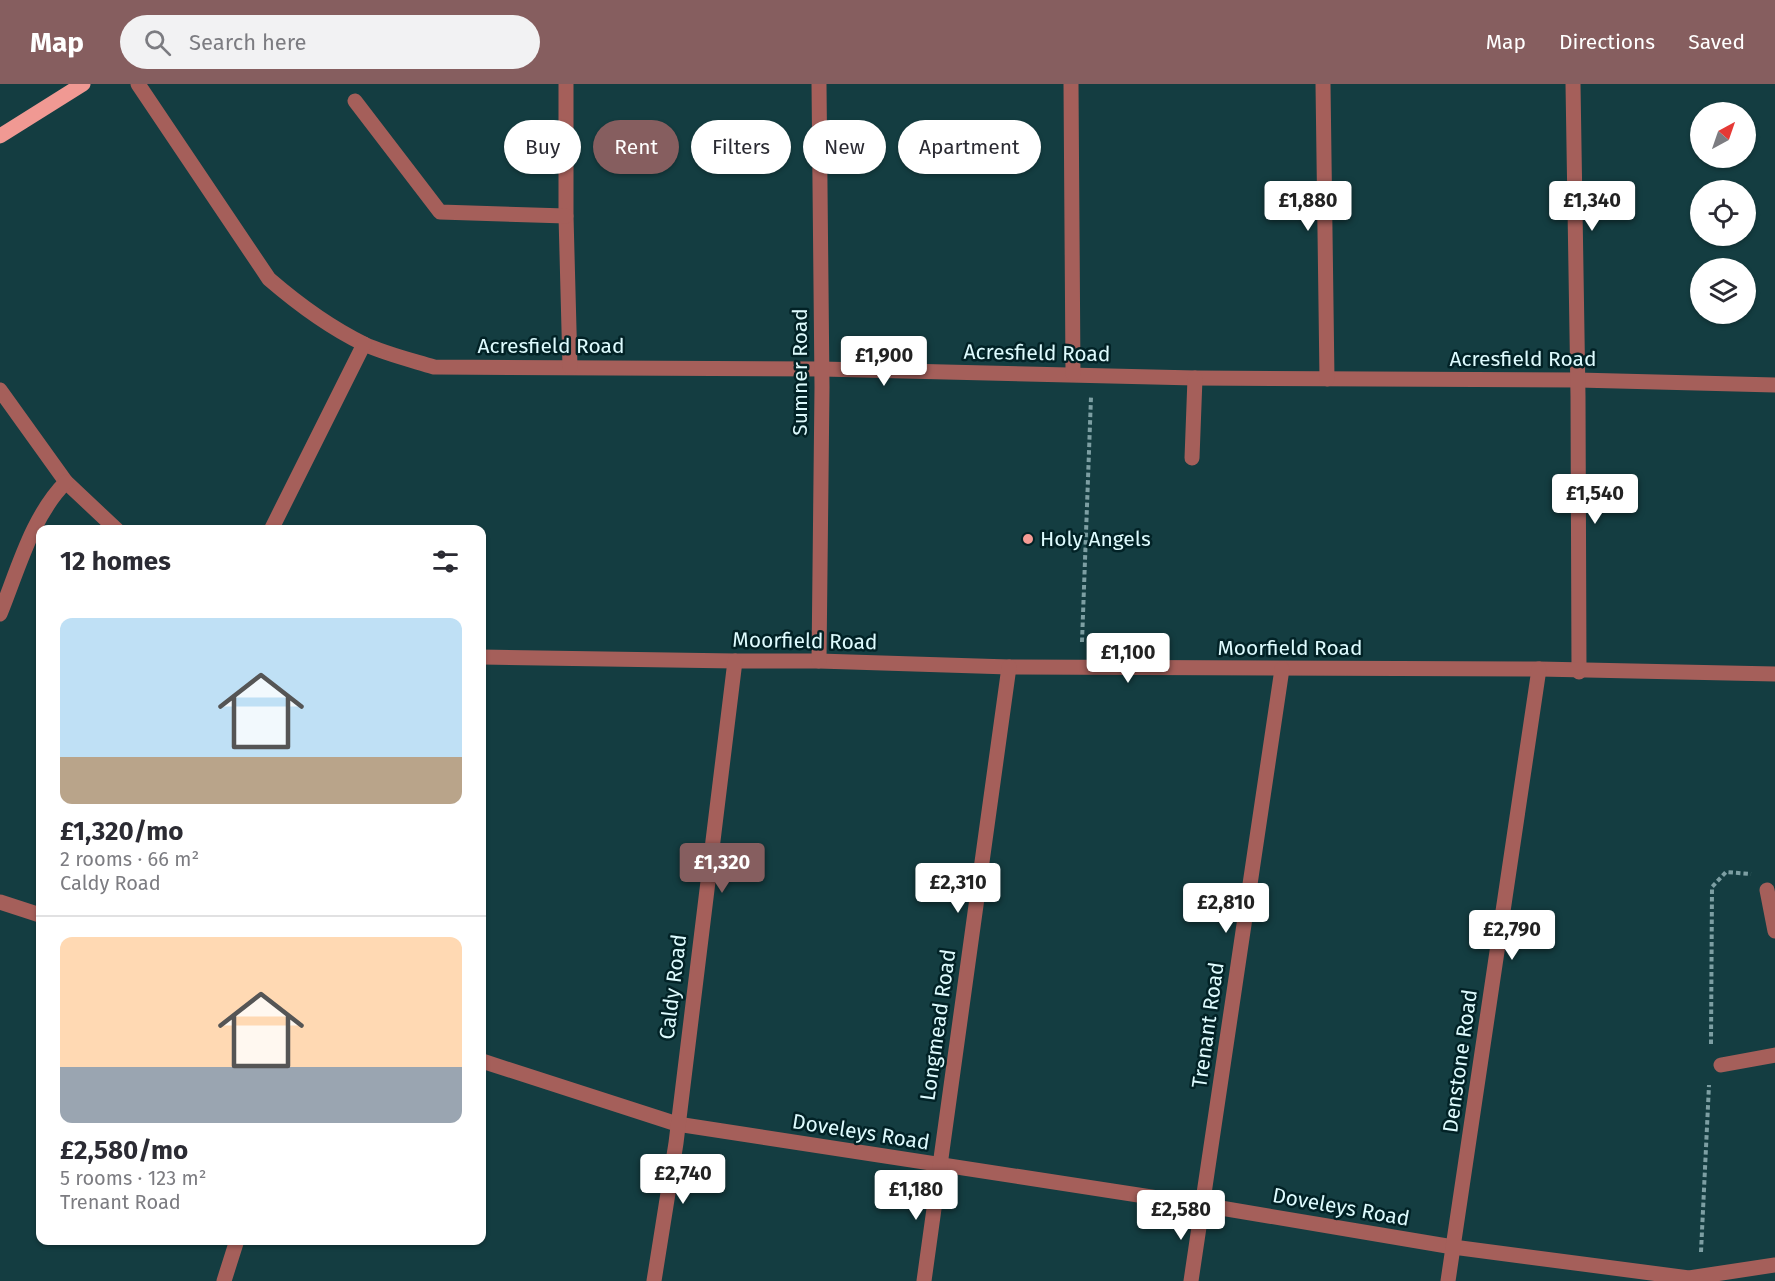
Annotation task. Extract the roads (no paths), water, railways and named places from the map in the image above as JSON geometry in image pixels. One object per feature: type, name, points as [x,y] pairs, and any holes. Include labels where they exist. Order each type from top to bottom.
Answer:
[{"type":"main road","points":[[0,136],[83,84]]},
{"type":"street","name":"Acresfield Road","points":[[138,84],[269,279],[297,303],[364,344],[434,367],[822,369],[1195,378],[1578,380],[1775,385]]},
{"type":"street","points":[[566,84],[566,216],[570,368]]},
{"type":"street","name":"Sumner Road","points":[[819,84],[822,369],[819,661]]},
{"type":"street","points":[[1071,84],[1073,374]]},
{"type":"street","points":[[1323,84],[1327,379]]},
{"type":"street","points":[[1573,84],[1578,380],[1579,672]]},
{"type":"street","points":[[355,101],[440,212],[566,216]]},
{"type":"street","points":[[274,525],[364,344]]},
{"type":"street","points":[[1192,458],[1195,378]]},
{"type":"street","points":[[0,390],[66,482],[112,525]]},
{"type":"street","points":[[0,614],[40,515],[66,482]]},
{"type":"street","name":"Moorfield Road","points":[[486,657],[819,661],[1009,667],[1539,669],[1579,672],[1775,674]]},
{"type":"street","name":"Caldy Road","points":[[654,1281],[677,1124],[735,661]]},
{"type":"street","name":"Longmead Road","points":[[924,1281],[1009,667]]},
{"type":"street","name":"Trenant Road","points":[[1191,1281],[1282,669]]},
{"type":"street","name":"Denstone Road","points":[[1448,1281],[1539,669]]},
{"type":"street","points":[[1767,890],[1775,931]]},
{"type":"street","points":[[0,902],[36,914]]},
{"type":"street","points":[[1721,1065],[1775,1055]]},
{"type":"street","name":"Doveleys Road","points":[[486,1062],[677,1124],[1203,1205],[1453,1247],[1689,1278],[1775,1265]]},
{"type":"street","points":[[224,1281],[235,1245]]},
{"type":"place","name":"Holy Angels","points":[[1028,539]]}]
